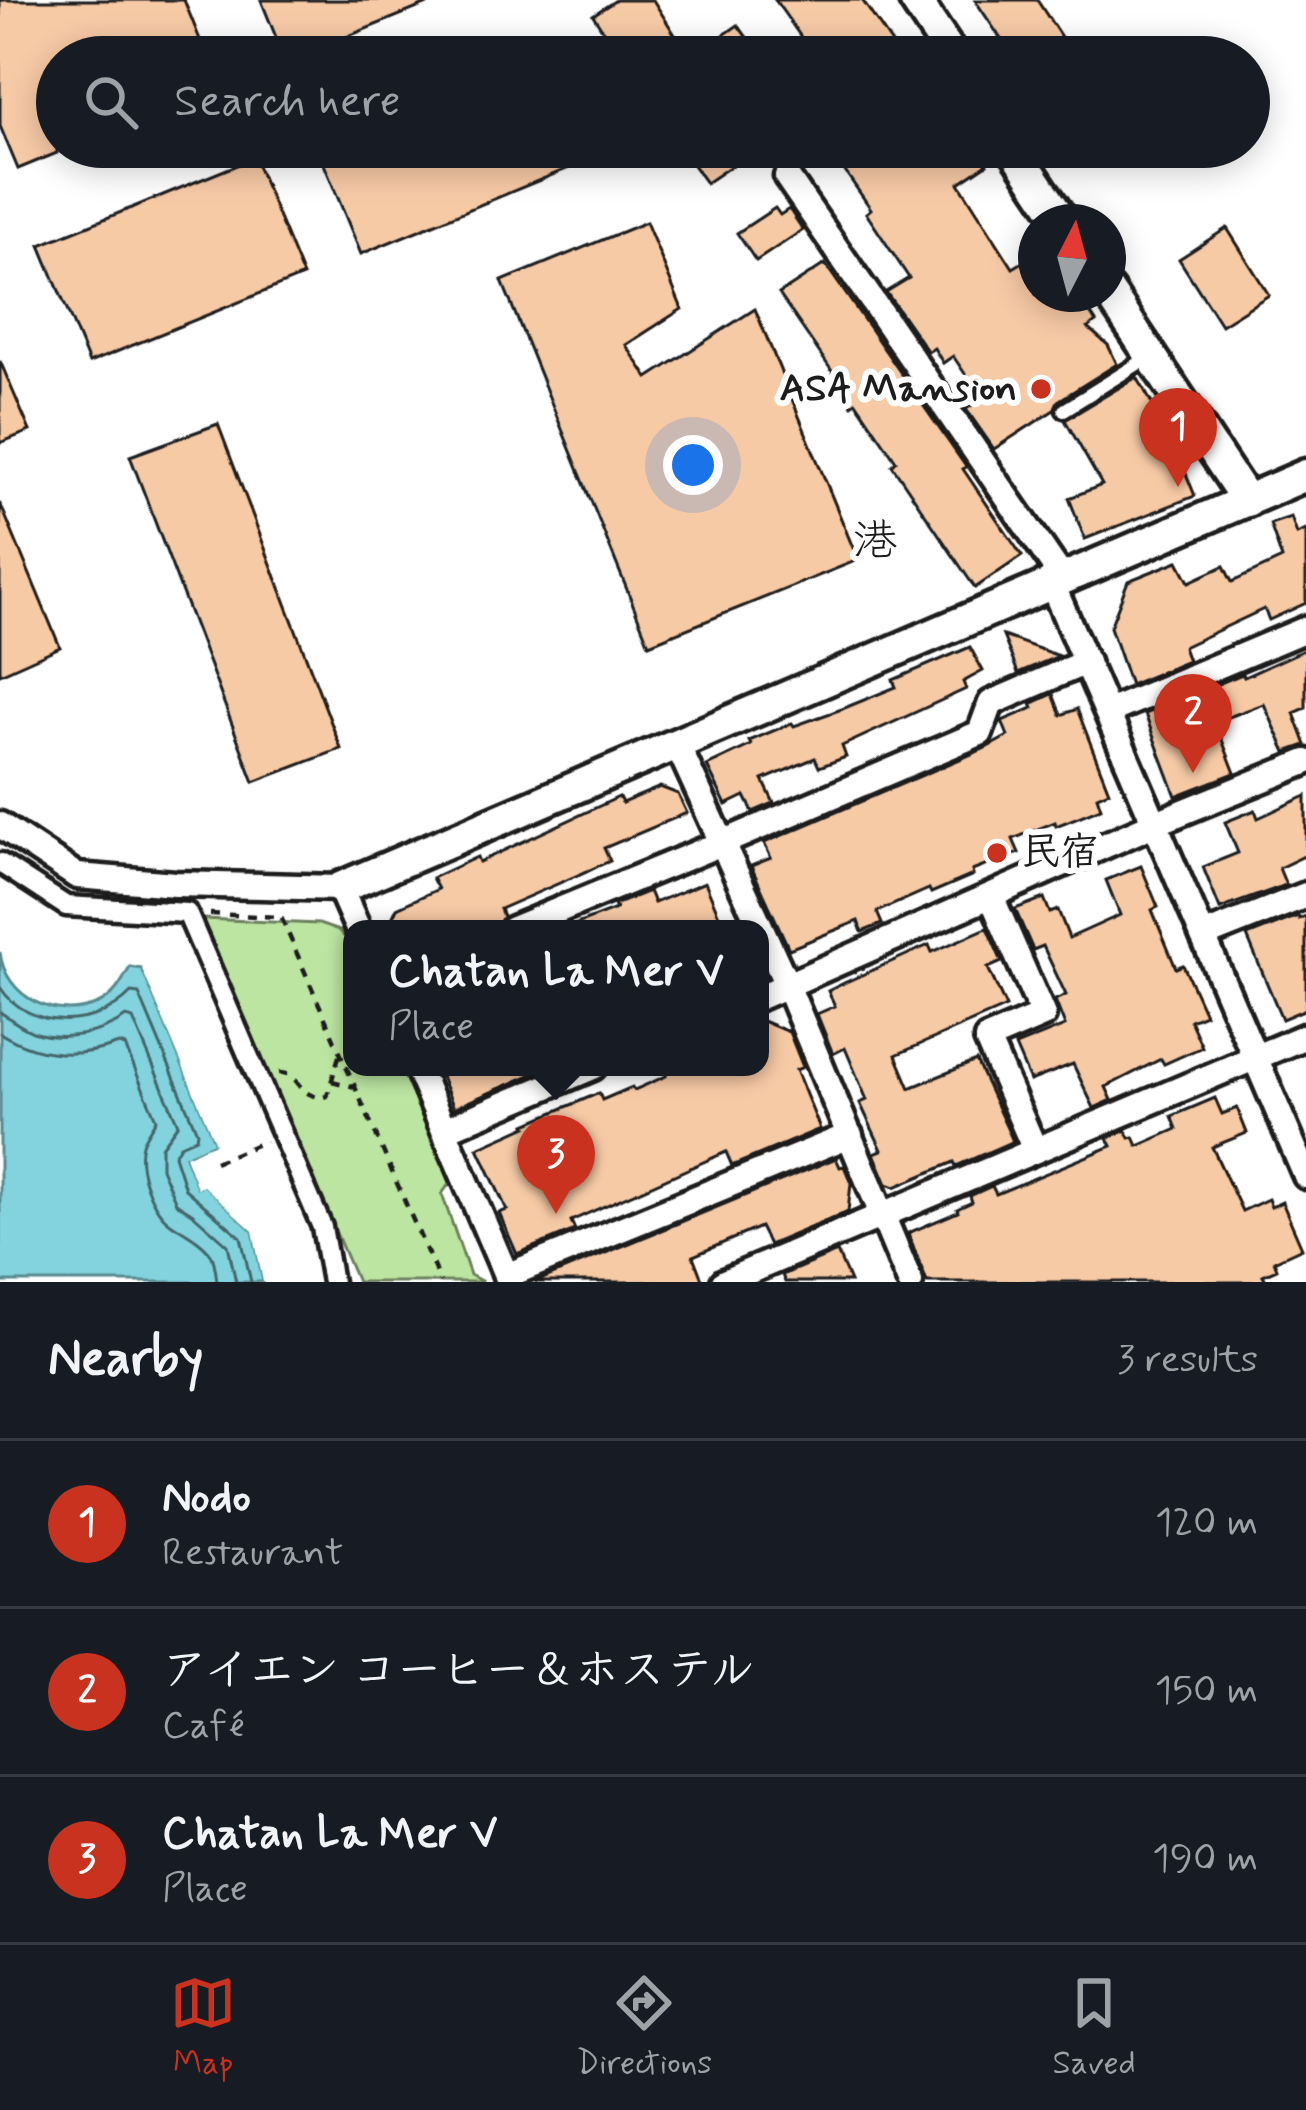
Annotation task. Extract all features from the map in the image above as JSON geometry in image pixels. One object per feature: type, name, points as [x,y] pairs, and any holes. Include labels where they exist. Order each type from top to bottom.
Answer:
[{"type":"street","points":[[915,0],[939,36]]},
{"type":"street","points":[[1027,168],[1051,204]]},
{"type":"street","points":[[787,177],[1055,566],[1052,584],[1306,1176]]},
{"type":"street","points":[[1122,312],[1247,501]]},
{"type":"street","points":[[0,825],[77,876],[340,888],[1306,475]]},
{"type":"street","points":[[1108,712],[1306,629]]},
{"type":"street","points":[[535,920],[980,733],[991,703],[1086,662]]},
{"type":"street","points":[[677,744],[757,920]]},
{"type":"street","points":[[769,993],[1306,762]]},
{"type":"street","points":[[0,863],[66,906],[187,914],[322,1227],[332,1282]]},
{"type":"street","points":[[340,888],[354,920]]},
{"type":"street","points":[[1203,936],[1306,895]]},
{"type":"street","points":[[991,896],[1043,1015],[987,1039],[1035,1150]]},
{"type":"street","points":[[769,946],[910,1282]]},
{"type":"street","points":[[724,1282],[1306,1036]]},
{"type":"street","points":[[421,1076],[507,1279],[850,1135]]},
{"type":"street","points":[[444,1130],[572,1076]]},
{"type":"lane","points":[[1064,410],[1151,355]]},
{"type":"path","points":[[187,914],[280,917],[343,1060]]},
{"type":"path","points":[[257,1079],[286,1072],[306,1092],[326,1096],[340,1053]]},
{"type":"path","points":[[350,1076],[440,1282]]},
{"type":"path","points":[[330,1081],[355,1087]]},
{"type":"path","points":[[215,1162],[269,1139]]},
{"type":"green space","points":[[202,919],[319,924],[339,931],[343,935],[343,1076],[417,1080],[454,1177],[442,1194],[470,1275],[483,1282],[357,1282]]},
{"type":"water","points":[[0,952],[11,982],[22,993],[65,1010],[104,1001],[130,967],[142,969],[215,1143],[185,1156],[197,1187],[204,1185],[253,1231],[263,1282],[0,1282]]},
{"type":"pier","points":[[146,965],[221,1142],[218,1149],[192,1159],[200,1180],[207,1180],[258,1228],[269,1282],[263,1282],[253,1231],[204,1186],[197,1188],[185,1156],[215,1143],[142,969]]},
{"type":"building","points":[[0,0],[184,0],[199,36],[36,36],[36,162],[18,169],[0,126]]},
{"type":"building","points":[[261,0],[435,0],[349,36],[276,36]]},
{"type":"building","points":[[616,0],[653,0],[676,36],[606,36],[593,15]]},
{"type":"building","points":[[775,0],[862,0],[887,36],[800,36]]},
{"type":"building","points":[[975,0],[1037,0],[1060,36],[999,36]]},
{"type":"building","points":[[738,25],[746,36],[722,36]]},
{"type":"building","points":[[229,168],[258,168],[303,276],[89,363],[40,245]]},
{"type":"building","points":[[326,168],[569,168],[361,254]]},
{"type":"building","points":[[695,168],[728,168],[706,183]]},
{"type":"building","points":[[843,168],[981,168],[959,183],[1013,268],[1018,265],[1018,312],[1090,312],[1096,322],[1088,328],[1108,345],[1117,364],[994,449],[966,409],[982,399],[953,356],[943,363],[934,348],[928,352],[886,292],[909,278],[866,213],[871,209]]},
{"type":"building","points":[[775,208],[780,215],[789,209],[803,230],[756,261],[737,233]]},
{"type":"building","points":[[646,222],[682,309],[626,345],[648,378],[755,309],[858,560],[649,644],[502,281]]},
{"type":"building","points":[[1227,228],[1269,295],[1221,325],[1179,259]]},
{"type":"building","points":[[825,264],[1022,556],[975,588],[892,465],[896,461],[856,402],[852,405],[831,376],[834,374],[779,294]]},
{"type":"building","points":[[0,361],[30,431],[0,443]]},
{"type":"building","points":[[1137,377],[1172,439],[1195,496],[1085,539],[1069,498],[1102,485],[1065,420]]},
{"type":"building","points":[[218,424],[341,749],[254,782],[130,456]]},
{"type":"building","points":[[0,503],[60,647],[0,674]]},
{"type":"building","points":[[1291,517],[1297,534],[1306,530],[1306,603],[1269,620],[1264,609],[1183,647],[1188,661],[1130,685],[1110,627],[1128,581],[1178,561],[1189,582],[1224,566],[1232,582],[1282,559],[1270,524]]},
{"type":"building","points":[[1003,636],[1059,656],[1018,673]]},
{"type":"building","points":[[970,647],[983,671],[963,682],[966,689],[842,746],[846,757],[819,767],[815,758],[763,780],[774,803],[753,812],[745,796],[726,805],[707,766],[792,723],[896,687],[893,680]]},
{"type":"building","points":[[1306,649],[1306,708],[1294,713],[1306,745],[1286,752],[1264,704],[1215,722],[1235,773],[1176,796],[1145,714]]},
{"type":"building","points":[[1053,694],[1061,715],[1077,709],[1109,791],[1097,796],[1101,808],[1013,839],[1019,853],[877,912],[882,924],[862,932],[858,921],[789,949],[751,866],[771,858],[764,843],[986,748],[1008,736],[1002,721]]},
{"type":"building","points":[[660,787],[678,794],[687,813],[604,848],[610,861],[500,909],[501,920],[391,920],[397,908],[438,889],[432,878],[477,857],[479,862],[619,797],[622,803]]},
{"type":"building","points":[[1306,796],[1306,855],[1279,868],[1286,885],[1220,909],[1203,867],[1238,853],[1225,822],[1255,810],[1258,818]]},
{"type":"building","points":[[1141,866],[1158,907],[1152,910],[1176,968],[1183,965],[1205,1014],[1190,1020],[1202,1047],[1164,1064],[1161,1059],[1106,1087],[1112,1100],[1094,1108],[1073,1064],[1030,1081],[1015,1046],[1065,1026],[1055,1000],[1066,995],[1043,946],[1033,950],[1015,909],[1044,898],[1050,913],[1058,910],[1069,938],[1120,915],[1106,880]]},
{"type":"building","points":[[705,882],[721,920],[587,920],[649,891],[654,903]]},
{"type":"building","points":[[1306,916],[1306,1009],[1282,1019],[1247,936]]},
{"type":"building","points":[[987,928],[1002,962],[988,968],[1006,1007],[896,1055],[910,1088],[976,1061],[1013,1141],[895,1187],[887,1184],[874,1153],[882,1150],[860,1103],[867,1100],[845,1048],[833,1054],[817,1014],[835,1006],[828,991],[929,945],[932,952]]},
{"type":"building","points":[[769,1024],[789,1032],[803,1067],[796,1070],[820,1129],[732,1166],[726,1152],[571,1221],[575,1230],[517,1254],[499,1213],[507,1210],[478,1148],[599,1093],[602,1100],[666,1076],[769,1076]]},
{"type":"building","points":[[441,1076],[528,1076],[454,1108]]},
{"type":"building","points":[[1215,1098],[1222,1114],[1237,1108],[1247,1133],[1212,1147],[1242,1211],[1268,1199],[1271,1207],[1282,1202],[1302,1248],[1274,1261],[1277,1269],[1263,1275],[1267,1282],[927,1282],[908,1233],[958,1212],[972,1202],[970,1196],[992,1186],[996,1194],[1112,1146],[1108,1138],[1126,1130],[1138,1146],[1177,1129],[1172,1116]]},
{"type":"building","points":[[836,1158],[851,1183],[848,1212],[769,1245],[760,1227],[693,1256],[703,1282],[535,1282]]},
{"type":"building","points":[[837,1252],[850,1282],[785,1282],[782,1275]]},
{"type":"place","name":"ASA Mansion","points":[[1041,389]]},
{"type":"place","name":"Nodo","points":[[1178,487]]},
{"type":"place","name":"アイエン コーヒー＆ホステル","points":[[1193,773]]},
{"type":"place","name":"民宿","points":[[997,853]]},
{"type":"place","name":"Chatan La Mer V","points":[[556,1214]]},
{"type":"district","name":"港","points":[[875,542]]}]
